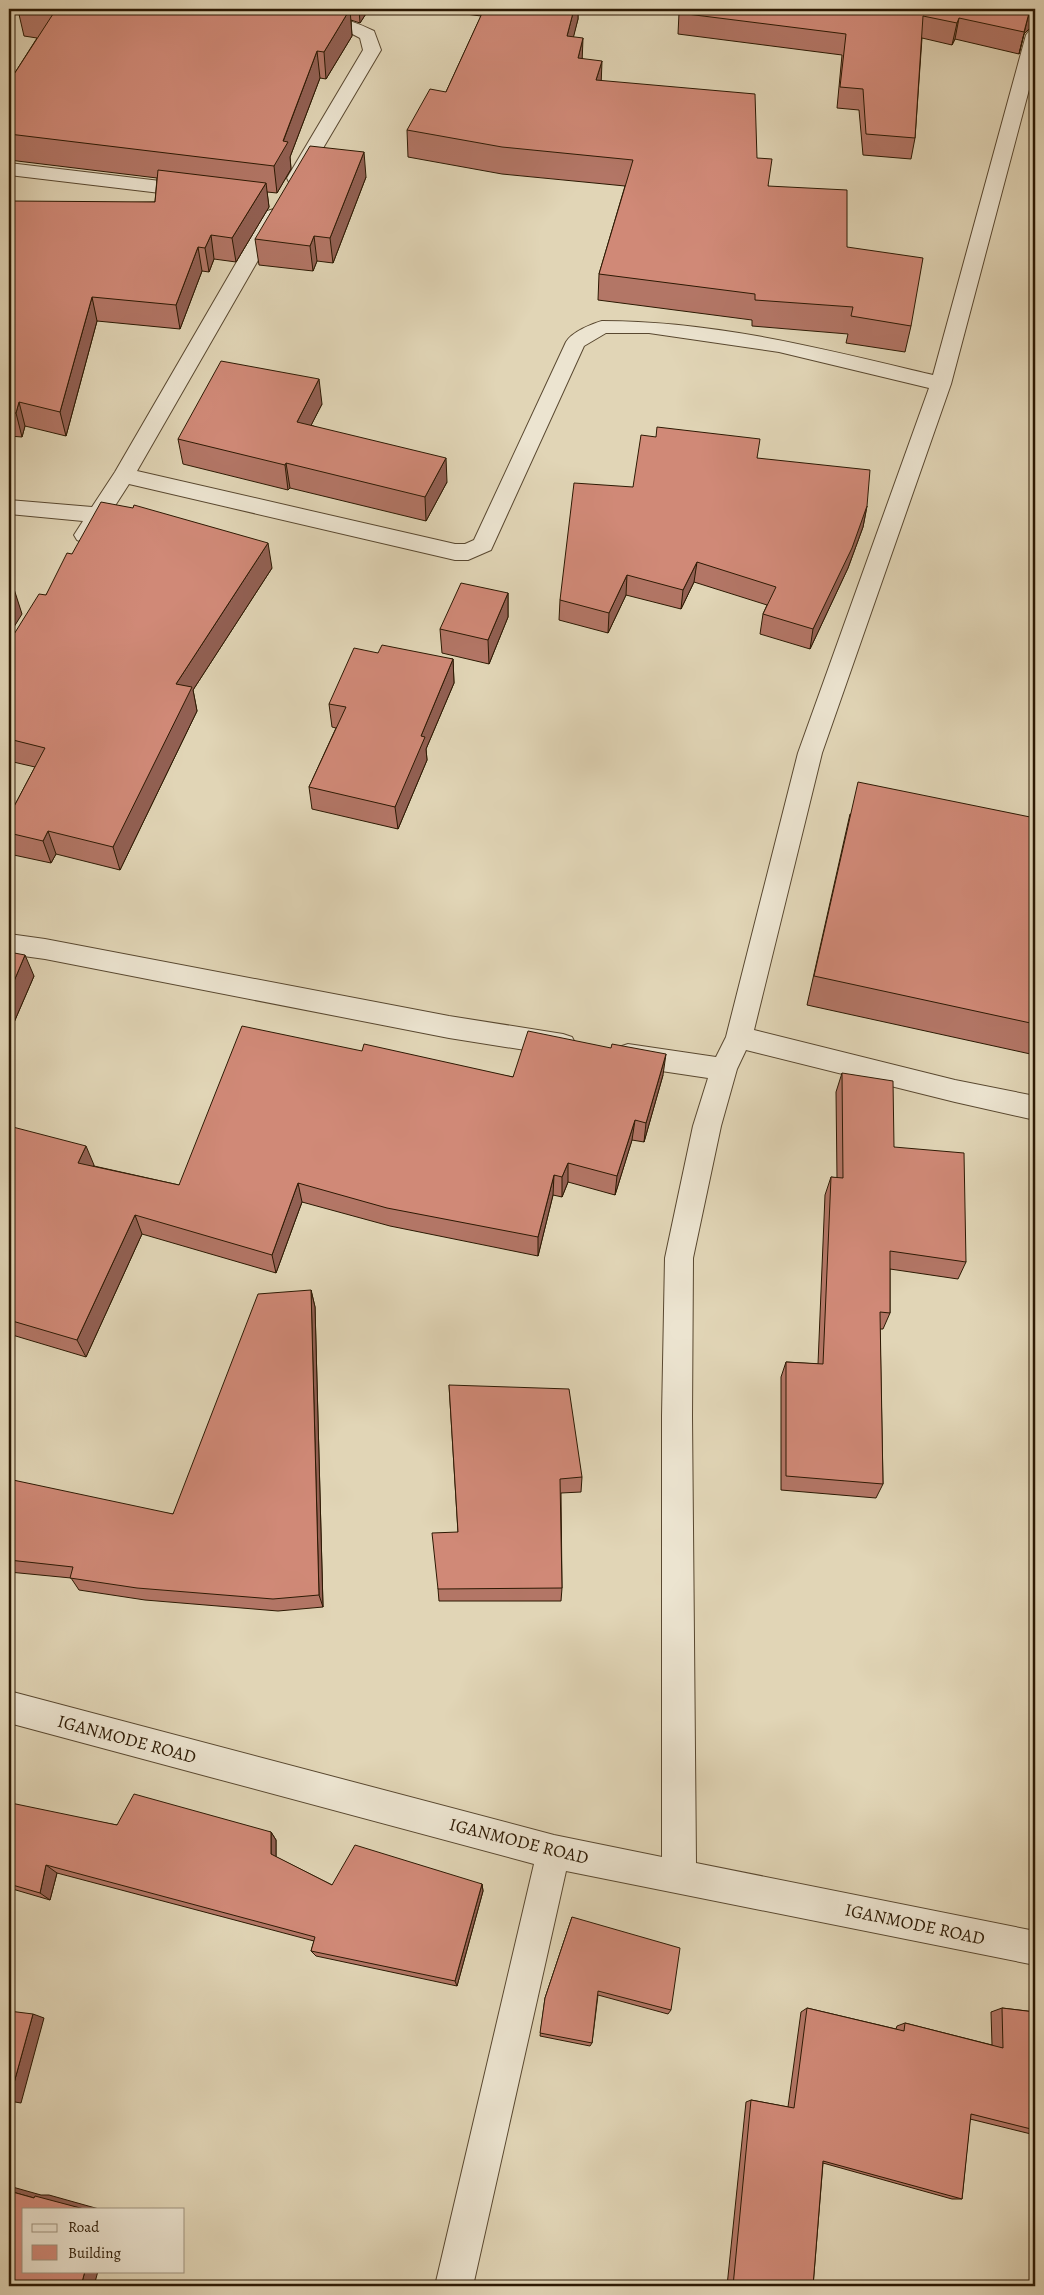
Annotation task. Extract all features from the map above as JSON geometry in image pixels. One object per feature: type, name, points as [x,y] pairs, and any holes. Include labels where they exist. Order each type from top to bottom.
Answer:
[{"type":"street","points":[[261,9],[346,24],[368,35],[372,50],[288,192]]},
{"type":"street","points":[[679,1876],[677,1416],[679,1258],[706,1126],[724,1069],[739,1037],[810,752],[941,384],[1035,35]]},
{"type":"street","points":[[9,170],[214,193]]},
{"type":"street","points":[[76,548],[124,475],[283,201],[263,198]]},
{"type":"street","points":[[124,475],[455,552],[468,552],[482,545],[576,342],[602,327],[649,327],[779,345],[941,384]]},
{"type":"street","points":[[9,507],[97,515]]},
{"type":"street","points":[[9,944],[449,1027],[724,1069]]},
{"type":"street","points":[[739,1037],[955,1091],[1035,1108]]},
{"type":"street","name":"IGANMODE ROAD","points":[[9,1707],[554,1852],[1035,1948]]},
{"type":"street","points":[[454,2286],[554,1852]]},
{"type":"building","points":[[19,9],[350,9],[324,52],[317,51],[283,141],[288,142],[274,166],[9,134],[9,82],[53,14]]},
{"type":"building","points":[[484,9],[574,9],[567,36],[583,38],[578,58],[602,61],[596,80],[755,94],[757,158],[772,159],[768,186],[847,190],[847,247],[923,258],[911,326],[851,316],[853,307],[755,300],[755,294],[599,274],[633,160],[502,147],[407,130],[430,89],[446,92]]},
{"type":"building","points":[[680,9],[1033,9],[1029,13],[1024,32],[959,18],[957,23],[923,16],[915,138],[866,134],[863,89],[840,87],[846,34],[679,13]]},
{"type":"building","points":[[310,146],[364,152],[330,238],[314,236],[310,246],[255,239]]},
{"type":"building","points":[[158,170],[266,183],[232,238],[211,235],[205,248],[198,247],[176,305],[92,297],[60,412],[19,402],[16,413],[9,413],[9,205],[11,201],[155,202]]},
{"type":"building","points":[[221,361],[319,379],[297,422],[446,458],[425,497],[178,439]]},
{"type":"building","points":[[657,427],[760,439],[757,458],[870,470],[867,506],[852,548],[813,629],[763,614],[776,587],[697,562],[683,590],[627,575],[609,613],[560,600],[574,483],[633,487],[641,435],[656,437]]},
{"type":"building","points":[[101,502],[133,508],[134,505],[268,543],[176,684],[192,687],[113,847],[48,831],[43,841],[9,833],[9,816],[45,748],[9,739],[9,675],[12,670],[9,669],[9,640],[39,594],[46,595],[67,553],[72,554]]},
{"type":"building","points":[[461,583],[508,593],[488,640],[440,629]]},
{"type":"building","points":[[9,588],[14,589],[9,598]]},
{"type":"building","points":[[382,645],[453,659],[421,736],[425,737],[395,807],[309,787],[346,707],[329,704],[354,648],[378,653]]},
{"type":"building","points":[[858,782],[1035,818],[1035,1024],[814,976]]},
{"type":"building","points":[[9,952],[25,955],[9,993]]},
{"type":"building","points":[[242,1026],[362,1051],[364,1044],[513,1077],[528,1031],[611,1048],[612,1044],[666,1054],[646,1123],[635,1120],[617,1176],[568,1163],[562,1177],[554,1175],[538,1237],[387,1208],[298,1183],[272,1255],[135,1215],[77,1340],[9,1320],[9,1126],[86,1146],[78,1163],[179,1185]]},
{"type":"building","points":[[842,1073],[893,1081],[894,1147],[964,1153],[966,1262],[890,1251],[890,1313],[880,1312],[883,1484],[786,1476],[786,1362],[823,1364],[831,1177],[843,1178]]},
{"type":"building","points":[[311,1290],[319,1595],[273,1599],[137,1588],[70,1578],[73,1567],[9,1560],[9,1493],[13,1480],[173,1514],[258,1294]]},
{"type":"building","points":[[449,1385],[569,1389],[582,1477],[560,1479],[562,1588],[438,1589],[432,1533],[458,1532]]},
{"type":"building","points":[[134,1794],[271,1832],[271,1854],[332,1885],[355,1845],[482,1884],[455,1981],[311,1951],[315,1937],[46,1865],[40,1893],[9,1884],[9,1806],[11,1803],[117,1825]]},
{"type":"building","points":[[572,1917],[680,1948],[671,2010],[598,1991],[592,2043],[540,2033],[545,1998]]},
{"type":"building","points":[[807,2008],[904,2031],[905,2023],[1003,2048],[1002,2008],[1035,2012],[1035,2130],[971,2114],[962,2199],[823,2161],[813,2286],[733,2286],[751,2100],[794,2108]]},
{"type":"building","points":[[9,2011],[33,2014],[9,2101]]},
{"type":"building","points":[[9,2191],[80,2208],[22,2208],[22,2272],[85,2272],[81,2286],[9,2286]]}]
